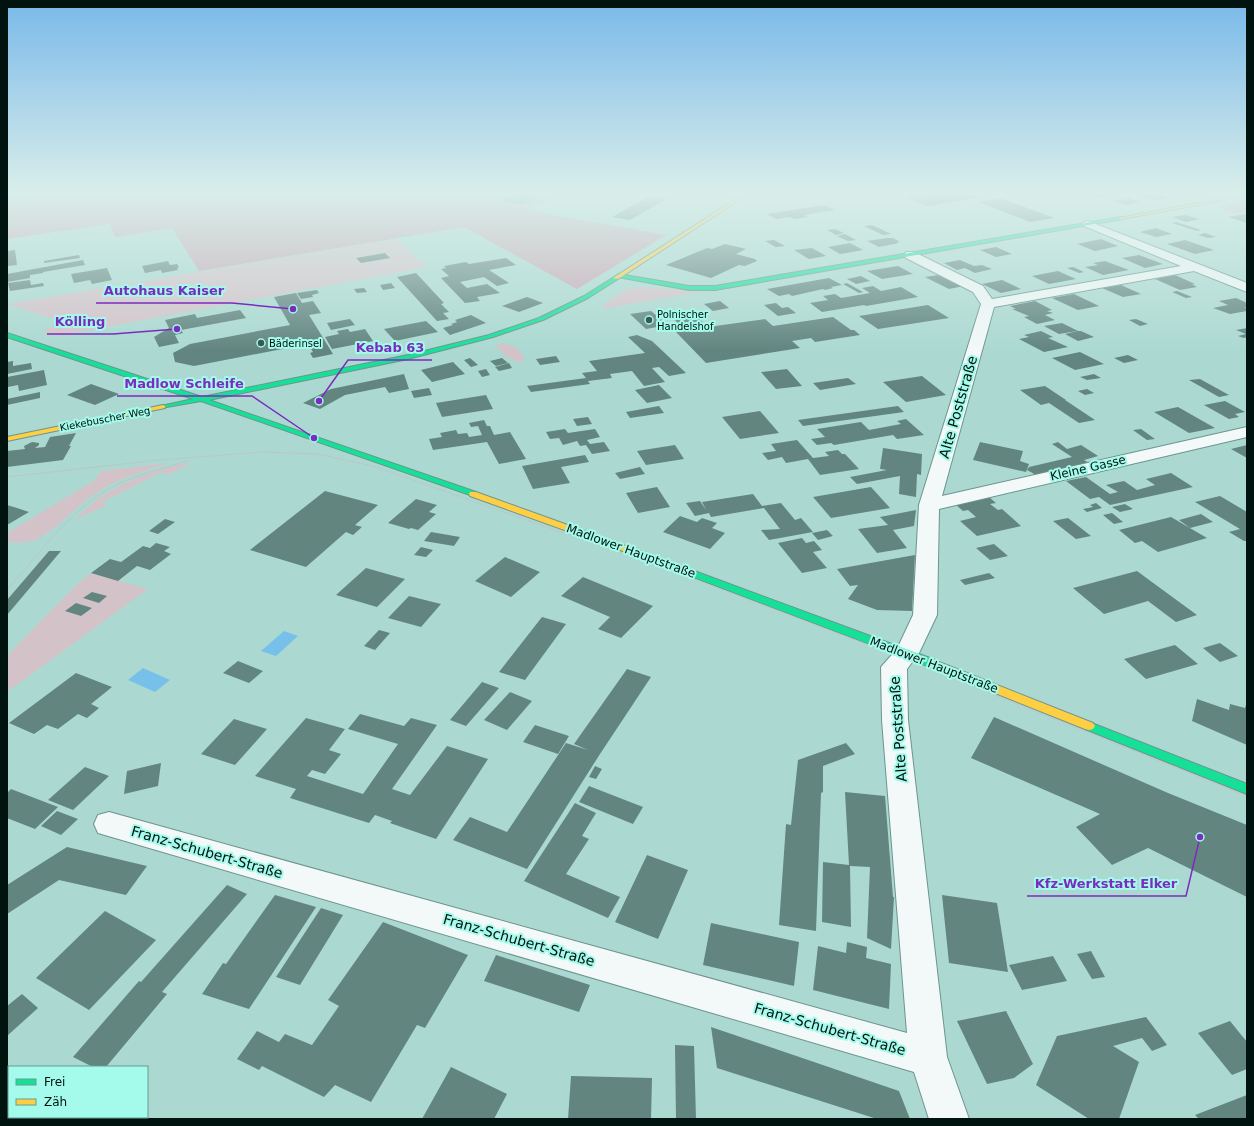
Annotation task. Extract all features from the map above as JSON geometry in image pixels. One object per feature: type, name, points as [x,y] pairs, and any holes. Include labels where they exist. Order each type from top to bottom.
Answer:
[{"type":"main road","name":"Kiekebuscher Weg","points":[[7,439],[432,352],[491,336],[547,316],[586,297],[665,247]]},
{"type":"main road","points":[[619,276],[688,288],[715,288],[959,247]]},
{"type":"main road","name":"Madlower Hauptstraße","points":[[7,335],[203,400],[587,534],[907,653],[1247,789]]},
{"type":"street","points":[[1145,247],[1247,288]]},
{"type":"street","points":[[910,255],[978,289],[988,304],[1195,266]]},
{"type":"street","name":"Alte Poststraße","points":[[952,1116],[928,1057],[895,720],[894,666],[907,653],[925,615],[929,505],[988,304]]},
{"type":"street","name":"Kleine Gasse","points":[[929,505],[1247,432]]},
{"type":"street","name":"Franz-Schubert-Straße","points":[[109,824],[928,1057]]},
{"type":"shaded area","points":[[184,247],[346,247],[199,271]]},
{"type":"shaded area","points":[[351,247],[404,247],[427,267],[58,336],[42,331],[64,322],[7,304]]},
{"type":"shaded area","points":[[500,247],[647,247],[577,289]]},
{"type":"shaded area","points":[[643,287],[701,292],[607,308],[602,306],[625,290]]},
{"type":"shaded area","points":[[504,343],[517,348],[525,358],[521,362],[513,360],[501,352],[496,345]]},
{"type":"shaded area","points":[[193,462],[168,475],[162,472],[102,502],[108,505],[74,520],[95,501],[129,481],[168,468]]},
{"type":"shaded area","points":[[169,463],[109,485],[86,500],[52,530],[36,540],[17,543],[7,541],[7,533],[95,480],[101,471]]},
{"type":"shaded area","points":[[91,573],[148,589],[7,692],[7,656],[73,588]]},
{"type":"water","points":[[284,631],[298,636],[276,656],[261,651]]},
{"type":"water","points":[[143,668],[170,680],[155,692],[128,680]]},
{"type":"building","points":[[718,247],[736,247],[746,249],[736,254],[755,259],[757,261],[745,266],[739,265],[711,278],[666,265],[707,248],[712,249]]},
{"type":"building","points":[[828,247],[857,247],[863,250],[840,254]]},
{"type":"building","points":[[996,247],[1012,254],[996,257],[980,250]]},
{"type":"building","points":[[1084,247],[1115,247],[1095,251]]},
{"type":"building","points":[[1174,247],[1204,247],[1214,250],[1195,254]]},
{"type":"building","points":[[812,248],[826,256],[809,259],[794,250]]},
{"type":"building","points":[[15,250],[17,265],[7,266],[7,251]]},
{"type":"building","points":[[385,253],[390,258],[361,263],[356,258]]},
{"type":"building","points":[[79,255],[80,258],[44,263],[44,261]]},
{"type":"building","points":[[1139,255],[1163,264],[1145,268],[1122,258]]},
{"type":"building","points":[[506,258],[516,265],[489,270],[509,283],[497,286],[484,277],[460,282],[467,288],[487,284],[500,293],[477,297],[480,301],[465,303],[441,278],[449,276],[441,269],[446,268],[444,266],[466,262],[469,264]]},
{"type":"building","points":[[83,260],[85,265],[43,272],[30,275],[30,278],[7,282],[7,274]]},
{"type":"building","points":[[960,260],[974,266],[982,265],[992,269],[975,273],[965,268],[957,270],[944,263]]},
{"type":"building","points":[[168,261],[170,265],[177,264],[179,267],[177,268],[178,270],[162,273],[161,270],[145,273],[142,266]]},
{"type":"building","points":[[1105,261],[1129,270],[1103,275],[1085,267],[1098,265],[1093,263]]},
{"type":"building","points":[[898,266],[913,274],[882,279],[867,271]]},
{"type":"building","points":[[1073,267],[1084,272],[1079,273],[1067,268]]},
{"type":"building","points":[[107,268],[112,280],[92,284],[90,280],[74,283],[71,274]]},
{"type":"building","points":[[1058,271],[1076,279],[1049,284],[1032,276]]},
{"type":"building","points":[[416,273],[444,303],[441,304],[449,312],[443,313],[449,319],[437,321],[397,277]]},
{"type":"building","points":[[939,275],[948,279],[954,278],[969,285],[949,289],[925,277]]},
{"type":"building","points":[[1175,275],[1195,284],[1192,284],[1197,287],[1180,290],[1155,279]]},
{"type":"building","points":[[861,276],[870,281],[856,284],[847,279]]},
{"type":"building","points":[[829,278],[842,285],[825,290],[823,289],[792,296],[789,294],[779,296],[767,289]]},
{"type":"building","points":[[30,280],[31,285],[43,283],[44,286],[10,291],[8,283]]},
{"type":"building","points":[[1002,280],[1021,289],[1001,293],[982,284]]},
{"type":"building","points":[[391,283],[395,288],[383,290],[380,285]]},
{"type":"building","points":[[847,283],[863,292],[859,293],[843,284]]},
{"type":"building","points":[[1121,285],[1141,294],[1123,297],[1102,288]]},
{"type":"building","points":[[873,286],[881,291],[901,287],[918,297],[822,312],[810,303],[828,300],[823,296],[835,294],[841,298],[870,293],[862,288]]},
{"type":"building","points":[[364,288],[367,292],[357,293],[354,289]]},
{"type":"building","points":[[317,290],[319,293],[312,295],[313,297],[301,299],[297,293]]},
{"type":"building","points":[[1177,291],[1192,297],[1186,298],[1172,292]]},
{"type":"building","name":"Bäderinsel","points":[[296,293],[302,303],[313,301],[321,313],[309,315],[333,354],[313,358],[310,353],[313,352],[308,344],[194,366],[175,362],[173,353],[190,344],[290,325],[274,297]]},
{"type":"building","points":[[1074,294],[1099,306],[1078,310],[1052,298]]},
{"type":"building","points":[[527,297],[543,303],[519,312],[502,306]]},
{"type":"building","points":[[1236,298],[1247,303],[1247,307],[1244,307],[1247,308],[1247,311],[1230,314],[1213,308],[1228,305],[1219,301]]},
{"type":"building","points":[[720,301],[729,308],[713,311],[704,304]]},
{"type":"building","points":[[1035,301],[1052,310],[1047,311],[1053,313],[1045,315],[1055,320],[1037,324],[1024,317],[1029,316],[1012,309],[1016,309],[1010,306]]},
{"type":"building","points":[[776,303],[782,308],[788,307],[796,313],[778,316],[764,305]]},
{"type":"building","points":[[928,305],[949,318],[878,329],[859,316]]},
{"type":"building","points":[[240,310],[246,318],[181,330],[183,333],[175,335],[179,343],[159,347],[154,337],[169,328],[165,320],[195,314],[197,318]]},
{"type":"building","name":"Polnischer Handelshof","points":[[651,311],[668,325],[646,329],[630,314]]},
{"type":"building","points":[[471,315],[486,323],[450,335],[443,328],[453,325],[451,324],[457,322],[455,320]]},
{"type":"building","points":[[696,316],[708,327],[765,319],[773,326],[833,317],[860,335],[815,342],[811,338],[792,341],[800,348],[706,363],[676,332],[685,331],[674,319]]},
{"type":"building","points":[[350,319],[355,325],[331,330],[327,323]]},
{"type":"building","points":[[1136,319],[1148,324],[1140,326],[1129,320]]},
{"type":"building","points":[[426,321],[438,332],[395,341],[384,329]]},
{"type":"building","points":[[1062,323],[1094,337],[1078,341],[1065,334],[1077,331],[1059,334],[1044,326]]},
{"type":"building","points":[[1247,328],[1247,337],[1244,338],[1238,336],[1246,334],[1236,330]]},
{"type":"building","points":[[348,329],[350,332],[365,329],[373,341],[332,349],[325,337],[339,334],[337,331]]},
{"type":"building","points":[[1041,331],[1053,337],[1048,338],[1068,347],[1044,352],[1019,339],[1029,337],[1024,335]]},
{"type":"building","points":[[637,335],[652,341],[686,373],[669,376],[659,367],[652,368],[665,382],[644,386],[632,371],[610,374],[612,378],[588,381],[590,384],[531,392],[527,386],[586,378],[582,373],[597,371],[589,361],[645,353],[628,337]]},
{"type":"building","points":[[1080,352],[1104,364],[1075,370],[1052,358]]},
{"type":"building","points":[[1128,355],[1138,360],[1124,363],[1114,358]]},
{"type":"building","points":[[556,356],[560,362],[540,365],[536,359]]},
{"type":"building","points":[[470,358],[478,365],[471,367],[464,360]]},
{"type":"building","points":[[502,358],[508,363],[496,366],[490,361]]},
{"type":"building","points":[[13,361],[13,366],[31,363],[32,369],[7,374],[7,362]]},
{"type":"building","points":[[453,362],[465,374],[432,382],[421,370]]},
{"type":"building","points":[[509,363],[512,368],[499,371],[495,367]]},
{"type":"building","points":[[486,369],[490,375],[482,377],[478,371]]},
{"type":"building","points":[[787,369],[802,386],[776,389],[761,372]]},
{"type":"building","points":[[44,370],[47,385],[19,391],[18,385],[8,387],[7,377]]},
{"type":"building","points":[[404,374],[409,389],[389,393],[385,387],[345,395],[320,409],[303,403],[331,389]]},
{"type":"building","points":[[1094,374],[1101,378],[1087,380],[1080,377]]},
{"type":"building","points":[[922,376],[946,395],[906,402],[883,382]]},
{"type":"building","points":[[848,378],[856,384],[820,390],[813,383]]},
{"type":"building","points":[[1200,379],[1229,395],[1219,397],[1189,380]]},
{"type":"building","points":[[91,384],[119,394],[95,405],[67,395]]},
{"type":"building","points":[[659,385],[672,398],[647,403],[635,390]]},
{"type":"building","points":[[1045,386],[1095,420],[1079,423],[1049,403],[1041,405],[1020,390]]},
{"type":"building","points":[[429,388],[432,395],[414,398],[411,391]]},
{"type":"building","points":[[1087,389],[1094,393],[1085,395],[1078,391]]},
{"type":"building","points":[[40,392],[40,398],[7,405],[7,399]]},
{"type":"building","points":[[486,395],[493,409],[442,417],[436,403]]},
{"type":"building","points":[[1225,401],[1245,412],[1235,414],[1239,417],[1229,419],[1204,405]]},
{"type":"building","points":[[659,406],[664,413],[630,418],[626,412]]},
{"type":"building","points":[[898,406],[904,412],[803,426],[798,420]]},
{"type":"building","points":[[1178,407],[1215,428],[1189,433],[1154,412]]},
{"type":"building","points":[[760,411],[779,433],[740,439],[722,417]]},
{"type":"building","points":[[588,417],[592,424],[577,426],[573,419]]},
{"type":"building","points":[[906,419],[924,435],[897,439],[893,435],[834,445],[831,443],[817,445],[811,439],[825,437],[817,429],[861,422],[869,430],[901,424],[897,421]]},
{"type":"building","points":[[484,420],[487,426],[490,426],[494,435],[510,432],[526,459],[499,464],[487,442],[433,450],[429,439],[442,437],[440,433],[456,430],[458,434],[467,433],[469,437],[482,435],[478,426],[471,427],[469,423]]},
{"type":"building","points":[[565,429],[568,433],[595,429],[600,437],[587,440],[590,444],[604,442],[610,451],[592,454],[586,445],[580,446],[577,441],[563,445],[559,438],[550,439],[546,432]]},
{"type":"building","points":[[1141,429],[1155,439],[1147,440],[1133,430]]},
{"type":"building","points":[[76,433],[63,460],[7,467],[7,451],[25,449],[24,446],[32,442],[39,443],[39,445],[35,448],[45,447],[50,437]]},
{"type":"building","points":[[797,440],[813,458],[829,456],[825,452],[838,450],[842,454],[845,454],[859,469],[820,475],[808,459],[786,463],[782,457],[768,460],[762,453],[776,451],[771,444]]},
{"type":"building","points":[[980,442],[1023,451],[1020,461],[1029,464],[1026,472],[973,460]]},
{"type":"building","points":[[1058,442],[1067,449],[1081,445],[1098,456],[1084,460],[1089,463],[1036,475],[1027,470],[1029,467],[1072,457],[1052,444]]},
{"type":"building","points":[[675,445],[684,459],[646,465],[637,451]]},
{"type":"building","points":[[1247,445],[1247,458],[1231,449]]},
{"type":"building","points":[[883,448],[922,454],[921,475],[917,474],[916,497],[899,494],[900,476],[857,484],[850,477],[887,470],[880,469]]},
{"type":"building","points":[[585,455],[589,462],[561,467],[570,483],[533,489],[522,466]]},
{"type":"building","points":[[640,467],[645,474],[620,479],[615,473]]},
{"type":"building","points":[[1171,473],[1193,487],[1110,505],[1099,497],[1090,499],[1066,481],[1086,477],[1110,494],[1118,492],[1106,485],[1124,481],[1137,490],[1155,485],[1146,479]]},
{"type":"building","points":[[657,487],[670,507],[638,513],[626,493]]},
{"type":"building","points":[[871,487],[890,508],[831,518],[813,497]]},
{"type":"building","points":[[325,491],[378,505],[355,525],[362,527],[353,535],[346,532],[306,567],[250,550]]},
{"type":"building","points":[[753,494],[762,506],[781,503],[795,520],[801,518],[813,532],[769,540],[761,530],[780,529],[764,508],[711,517],[709,513],[695,516],[686,503],[700,501],[706,510],[702,502]]},
{"type":"building","points":[[1220,496],[1247,512],[1247,541],[1244,541],[1229,532],[1240,529],[1195,502]]},
{"type":"building","points":[[989,497],[996,503],[990,504],[998,510],[1002,509],[1021,526],[977,536],[960,521],[976,517],[968,510],[963,511],[956,505]]},
{"type":"building","points":[[416,499],[437,505],[429,512],[436,514],[418,530],[388,523]]},
{"type":"building","points":[[1096,503],[1102,508],[1087,512],[1083,509],[1093,507],[1090,505]]},
{"type":"building","points":[[1125,504],[1133,509],[1120,512],[1112,507]]},
{"type":"building","points":[[7,505],[17,508],[29,512],[7,525]]},
{"type":"building","points":[[916,510],[914,526],[893,530],[907,548],[877,553],[858,529],[888,525],[880,517]]},
{"type":"building","points":[[1112,513],[1123,522],[1114,524],[1103,515]]},
{"type":"building","points":[[1201,514],[1213,522],[1190,528],[1179,520]]},
{"type":"building","points":[[680,516],[697,522],[702,518],[717,523],[712,528],[725,533],[710,549],[663,532]]},
{"type":"building","points":[[1171,517],[1207,538],[1158,552],[1142,541],[1135,543],[1119,530]]},
{"type":"building","points":[[1068,518],[1091,536],[1076,539],[1053,521]]},
{"type":"building","points":[[165,519],[175,522],[158,534],[149,531]]},
{"type":"building","points":[[827,530],[833,536],[818,540],[812,533]]},
{"type":"building","points":[[431,532],[460,537],[454,546],[424,541]]},
{"type":"building","points":[[802,538],[806,543],[814,541],[822,550],[813,552],[827,568],[802,573],[778,543]]},
{"type":"building","points":[[156,543],[170,547],[164,551],[171,554],[150,570],[137,566],[118,581],[91,573],[110,559],[121,562],[143,546],[150,548]]},
{"type":"building","points":[[994,544],[1008,556],[990,560],[976,548]]},
{"type":"building","points":[[421,547],[433,550],[426,557],[414,555]]},
{"type":"building","points":[[49,551],[61,551],[7,615],[7,600]]},
{"type":"building","points":[[915,555],[912,611],[877,610],[848,599],[858,585],[850,586],[837,569]]},
{"type":"building","points":[[505,557],[540,572],[511,597],[475,581]]},
{"type":"building","points":[[366,568],[405,579],[377,607],[336,595]]},
{"type":"building","points":[[1137,571],[1197,615],[1176,622],[1148,601],[1104,614],[1073,588]]},
{"type":"building","points":[[989,573],[995,578],[965,585],[960,580]]},
{"type":"building","points":[[583,577],[653,606],[621,638],[598,629],[610,617],[561,596]]},
{"type":"building","points":[[92,592],[107,596],[99,603],[83,598]]},
{"type":"building","points":[[409,596],[441,604],[421,627],[388,618]]},
{"type":"building","points":[[76,603],[92,608],[81,616],[65,611]]},
{"type":"building","points":[[542,617],[566,624],[525,680],[499,672]]},
{"type":"building","points":[[379,630],[390,633],[375,650],[364,646]]},
{"type":"building","points":[[1220,643],[1238,656],[1220,662],[1203,648]]},
{"type":"building","points":[[1175,645],[1198,664],[1146,679],[1124,659]]},
{"type":"building","points":[[238,661],[263,671],[249,683],[223,673]]},
{"type":"building","points":[[627,669],[651,677],[527,869],[453,840],[470,817],[507,832],[566,743],[588,750],[574,744]]},
{"type":"building","points":[[76,673],[112,687],[91,704],[99,708],[87,718],[78,714],[58,729],[47,725],[34,734],[9,723]]},
{"type":"building","points":[[482,682],[499,688],[466,726],[450,720]]},
{"type":"building","points":[[510,692],[532,701],[507,730],[484,720]]},
{"type":"building","points":[[1197,699],[1229,710],[1230,704],[1245,708],[1247,702],[1247,745],[1192,721]]},
{"type":"building","points":[[360,714],[404,726],[411,718],[437,725],[392,789],[410,795],[447,746],[488,759],[436,839],[390,823],[392,821],[375,815],[369,823],[290,798],[296,789],[255,776],[306,718],[345,729],[329,750],[341,754],[325,774],[312,770],[307,776],[363,794],[398,744],[348,729]]},
{"type":"building","points":[[994,717],[1168,793],[1247,825],[1247,897],[1148,848],[1112,865],[1076,827],[1100,814],[971,758]]},
{"type":"building","points":[[234,719],[267,729],[235,765],[201,754]]},
{"type":"building","points":[[535,725],[569,736],[558,754],[523,742]]},
{"type":"building","points":[[846,743],[855,754],[823,766],[816,931],[779,925],[786,824],[791,825],[798,760]]},
{"type":"building","points":[[161,763],[158,786],[124,794],[127,771]]},
{"type":"building","points":[[595,766],[602,769],[596,779],[589,777]]},
{"type":"building","points":[[85,767],[109,776],[73,810],[48,800]]},
{"type":"building","points":[[589,786],[643,807],[633,824],[579,802]]},
{"type":"building","points":[[11,789],[58,807],[35,829],[7,818],[7,793]]},
{"type":"building","points":[[845,792],[885,796],[894,897],[891,949],[867,938],[870,867],[850,866],[851,927],[822,922],[823,862],[849,865]]},
{"type":"building","points":[[575,803],[596,813],[582,836],[589,839],[566,874],[620,897],[608,918],[524,881]]},
{"type":"building","points":[[57,811],[78,819],[61,835],[41,826]]},
{"type":"building","points":[[67,847],[147,866],[126,895],[59,880],[7,914],[7,885]]},
{"type":"building","points":[[647,855],[688,870],[658,939],[615,922]]},
{"type":"building","points":[[227,885],[247,894],[162,992],[167,994],[107,1066],[91,1066],[73,1057],[139,981],[141,982]]},
{"type":"building","points":[[275,895],[316,907],[249,1009],[202,994],[223,963],[226,964]]},
{"type":"building","points":[[942,895],[997,903],[1008,972],[949,963]]},
{"type":"building","points":[[321,908],[343,915],[300,985],[276,977]]},
{"type":"building","points":[[105,911],[156,940],[89,1010],[36,978]]},
{"type":"building","points":[[383,922],[468,955],[425,1028],[417,1025],[371,1102],[335,1085],[324,1097],[262,1066],[259,1070],[237,1059],[257,1031],[279,1042],[285,1034],[312,1045],[339,1006],[328,1000]]},
{"type":"building","points":[[711,923],[799,942],[794,986],[703,965]]},
{"type":"building","points":[[847,942],[867,947],[866,958],[891,964],[889,1009],[813,990],[818,946],[846,953]]},
{"type":"building","points":[[1091,951],[1105,977],[1092,979],[1077,954]]},
{"type":"building","points":[[496,955],[590,985],[579,1012],[484,981]]},
{"type":"building","points":[[1053,956],[1067,981],[1022,990],[1009,965]]},
{"type":"building","points":[[22,994],[38,1008],[7,1036],[7,1006]]},
{"type":"building","points":[[1006,1011],[1033,1064],[1014,1078],[987,1084],[957,1021]]},
{"type":"building","points":[[1146,1017],[1167,1045],[1152,1051],[1142,1038],[1113,1046],[1139,1062],[1119,1119],[1089,1119],[1036,1085],[1057,1036]]},
{"type":"building","points":[[1230,1021],[1247,1042],[1247,1069],[1232,1075],[1198,1033]]},
{"type":"building","points":[[711,1027],[899,1091],[910,1119],[877,1119],[717,1068]]},
{"type":"building","points":[[675,1045],[694,1046],[696,1119],[676,1119]]},
{"type":"building","points":[[451,1067],[507,1094],[494,1119],[422,1119]]},
{"type":"building","points":[[571,1076],[652,1078],[651,1119],[568,1119]]},
{"type":"building","points":[[1247,1095],[1247,1119],[1199,1119],[1195,1115]]},
{"type":"tram line","points":[[7,477],[159,460],[263,452],[317,454],[373,466],[689,577],[903,658],[1247,796]]},
{"type":"tram line","points":[[7,590],[69,520],[97,496],[130,479],[187,461]]},
{"type":"traffic: fast","points":[[619,276],[689,288],[715,288],[955,247]]},
{"type":"traffic: fast","points":[[163,407],[408,357],[491,336],[541,319],[586,297],[616,278]]},
{"type":"traffic: fast","points":[[7,335],[255,417],[473,494]]},
{"type":"traffic: fast","points":[[662,562],[934,664]]},
{"type":"traffic: fast","points":[[1089,726],[1247,789]]},
{"type":"traffic: slow","points":[[616,278],[665,247]]},
{"type":"traffic: slow","points":[[7,439],[163,407]]},
{"type":"traffic: slow","points":[[473,494],[662,562]]},
{"type":"traffic: slow","points":[[934,664],[1089,726]]},
{"type":"place","name":"Autohaus Kaiser","points":[[293,309]]},
{"type":"place","name":"Polnischer Handelshof","points":[[649,320]]},
{"type":"place","name":"Kölling","points":[[177,329]]},
{"type":"place","name":"Bäderinsel","points":[[261,343]]},
{"type":"place","name":"Kebab 63","points":[[319,401]]},
{"type":"place","name":"Madlow Schleife","points":[[314,438]]},
{"type":"place","name":"Kfz-Werkstatt Elker","points":[[1200,837]]}]
